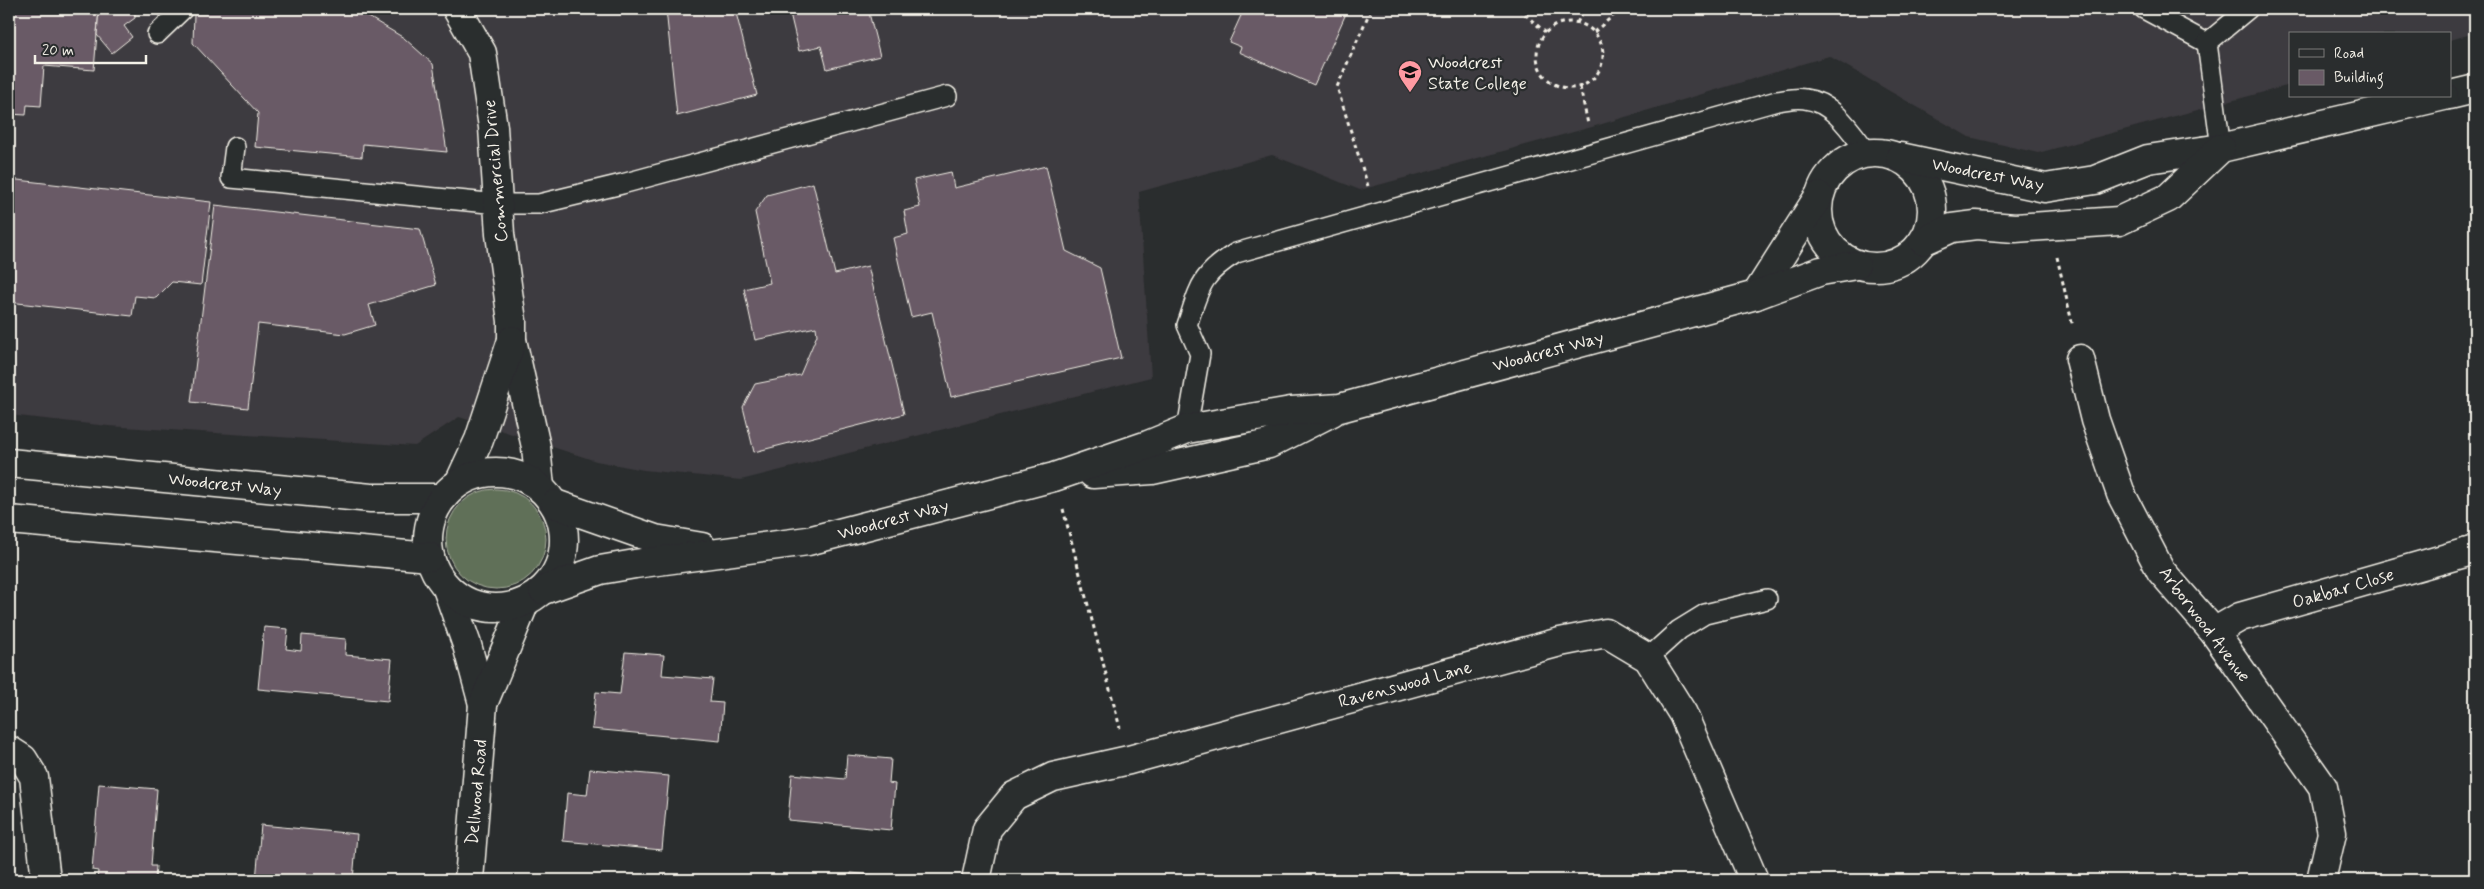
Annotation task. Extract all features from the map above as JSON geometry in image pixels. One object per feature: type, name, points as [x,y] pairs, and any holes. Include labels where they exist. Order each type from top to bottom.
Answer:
[{"type":"street","name":"Commercial Drive","points":[[459,10],[482,53],[492,127],[498,204],[512,321],[512,340],[547,496]]},
{"type":"street","points":[[2452,95],[2475,89]]},
{"type":"street","name":"Woodcrest Way","points":[[1900,157],[2045,188],[2095,180],[2148,159],[2221,148],[2435,98]]},
{"type":"street","points":[[1818,196],[1818,223],[1826,242],[1838,255],[1856,265],[1875,268],[1891,265],[1909,256],[1923,241],[1952,228],[1976,225],[2015,228],[2119,220],[2168,198],[2221,148]]},
{"type":"street","points":[[1756,295],[1818,196],[1827,177],[1848,158],[1867,152],[1887,152],[1900,157],[1916,169],[1930,191],[1933,212],[1923,241]]},
{"type":"street","name":"Woodcrest Way","points":[[1054,477],[1152,470],[1269,444],[1340,408],[1756,295],[1821,271],[1856,265]]},
{"type":"street","name":"Commercial Drive","points":[[451,490],[479,440],[512,340]]},
{"type":"street","name":"Arborwood Avenue","points":[[2080,359],[2095,420],[2121,494],[2161,571],[2214,632],[2323,788],[2332,833],[2321,880]]},
{"type":"street","name":"Woodcrest Way","points":[[534,596],[600,570],[808,541],[1054,477],[1148,445],[1188,429],[1291,410],[1340,408]]},
{"type":"street","name":"Woodcrest Way","points":[[9,463],[371,498],[451,490]]},
{"type":"street","points":[[501,471],[522,476],[547,496],[563,526],[564,550],[557,572],[534,596],[505,608],[484,607],[464,600],[447,588],[436,574],[430,557],[429,526],[451,490],[480,473],[501,471]]},
{"type":"street","name":"Woodcrest Way","points":[[547,496],[655,539],[729,552]]},
{"type":"street","points":[[9,520],[430,557]]},
{"type":"street","name":"Oakbar Close","points":[[2214,632],[2240,617],[2475,550]]},
{"type":"street","name":"Dellwood Road","points":[[447,588],[467,645],[483,704],[468,880]]},
{"type":"street","name":"Dellwood Road","points":[[483,704],[534,596]]},
{"type":"street","name":"Ravenswood Lane","points":[[976,880],[988,829],[1014,796],[1053,776],[1129,760],[1560,642],[1606,633],[1648,658],[1683,714],[1754,880]]},
{"type":"street","points":[[9,750],[23,758],[34,777],[46,880]]},
{"type":"lane","points":[[157,34],[183,9]]},
{"type":"lane","points":[[2144,9],[2207,43]]},
{"type":"lane","points":[[2207,43],[2248,9]]},
{"type":"lane","points":[[2207,43],[2221,148]]},
{"type":"lane","points":[[236,146],[231,178],[498,204],[539,204],[622,184],[947,96]]},
{"type":"lane","points":[[1188,429],[1200,354],[1188,325],[1201,284],[1215,266],[1236,253],[1777,101],[1804,98],[1830,109],[1844,122],[1867,152]]},
{"type":"lane","points":[[1648,658],[1679,630],[1706,614],[1767,599]]},
{"type":"path","points":[[1369,187],[1337,87],[1371,9]]},
{"type":"path","points":[[1519,9],[1546,32]]},
{"type":"path","points":[[1577,23],[1584,9]]},
{"type":"path","points":[[1594,32],[1621,9]]},
{"type":"path","points":[[1564,22],[1577,23],[1594,32],[1602,47],[1602,64],[1590,81],[1580,87],[1559,87],[1542,73],[1536,52],[1546,32],[1564,22]]},
{"type":"path","points":[[1580,87],[1594,151]]},
{"type":"path","points":[[2049,225],[2080,359]]},
{"type":"path","points":[[1054,477],[1129,760]]},
{"type":"shaded area","points":[[9,9],[2475,9],[2475,33],[2452,39],[2452,32],[2289,32],[2289,85],[2038,153],[1969,137],[1829,56],[1592,127],[1360,190],[1272,155],[1139,192],[1151,377],[741,480],[644,470],[596,461],[459,417],[415,446],[108,426],[9,415]]},
{"type":"green space","points":[[496,489],[506,490],[524,497],[538,511],[545,529],[545,549],[538,567],[524,581],[506,588],[496,589],[486,588],[468,581],[454,567],[447,549],[446,539],[447,529],[454,511],[468,497],[486,490]]},
{"type":"building","points":[[9,9],[99,9],[94,70],[44,66],[41,106],[27,105],[26,115],[9,114]]},
{"type":"building","points":[[99,9],[135,9],[135,18],[124,26],[132,37],[112,53],[97,35]]},
{"type":"building","points":[[199,9],[355,9],[404,38],[433,64],[447,152],[363,144],[362,157],[255,147],[258,113],[193,43],[194,14]]},
{"type":"building","points":[[666,9],[735,9],[757,95],[677,116]]},
{"type":"building","points":[[789,9],[868,9],[880,56],[827,69],[821,46],[799,51]]},
{"type":"building","points":[[1244,9],[1348,9],[1314,85],[1239,52],[1241,47],[1229,42]]},
{"type":"building","points":[[1046,166],[1066,251],[1100,268],[1121,358],[951,397],[932,312],[911,317],[893,238],[908,234],[904,211],[920,207],[914,180],[951,172],[954,188]]},
{"type":"building","points":[[9,179],[211,202],[201,285],[172,282],[156,298],[135,296],[132,316],[9,302]]},
{"type":"building","points":[[813,183],[835,274],[868,266],[904,414],[754,452],[743,407],[755,384],[800,375],[817,335],[816,327],[755,340],[744,289],[770,283],[755,212],[767,195]]},
{"type":"building","points":[[215,205],[420,229],[436,285],[369,305],[375,325],[345,334],[258,324],[248,408],[191,402]]},
{"type":"building","points":[[264,627],[288,629],[286,649],[301,651],[302,635],[346,639],[345,655],[392,659],[388,701],[258,689]]},
{"type":"building","points":[[625,652],[664,655],[662,675],[713,679],[710,702],[723,703],[720,741],[592,729],[596,692],[620,694]]},
{"type":"building","points":[[847,755],[891,759],[889,783],[895,784],[891,830],[788,820],[792,774],[845,779]]},
{"type":"building","points":[[590,769],[669,776],[662,850],[563,841],[567,793],[587,795]]},
{"type":"building","points":[[99,784],[157,789],[151,866],[156,866],[155,880],[97,880],[98,871],[92,870]]},
{"type":"building","points":[[261,825],[357,834],[353,880],[256,880]]},
{"type":"building","points":[[851,873],[894,877],[893,880],[850,880]]},
{"type":"place","name":"Woodcrest State College","points":[[1410,93]]}]
